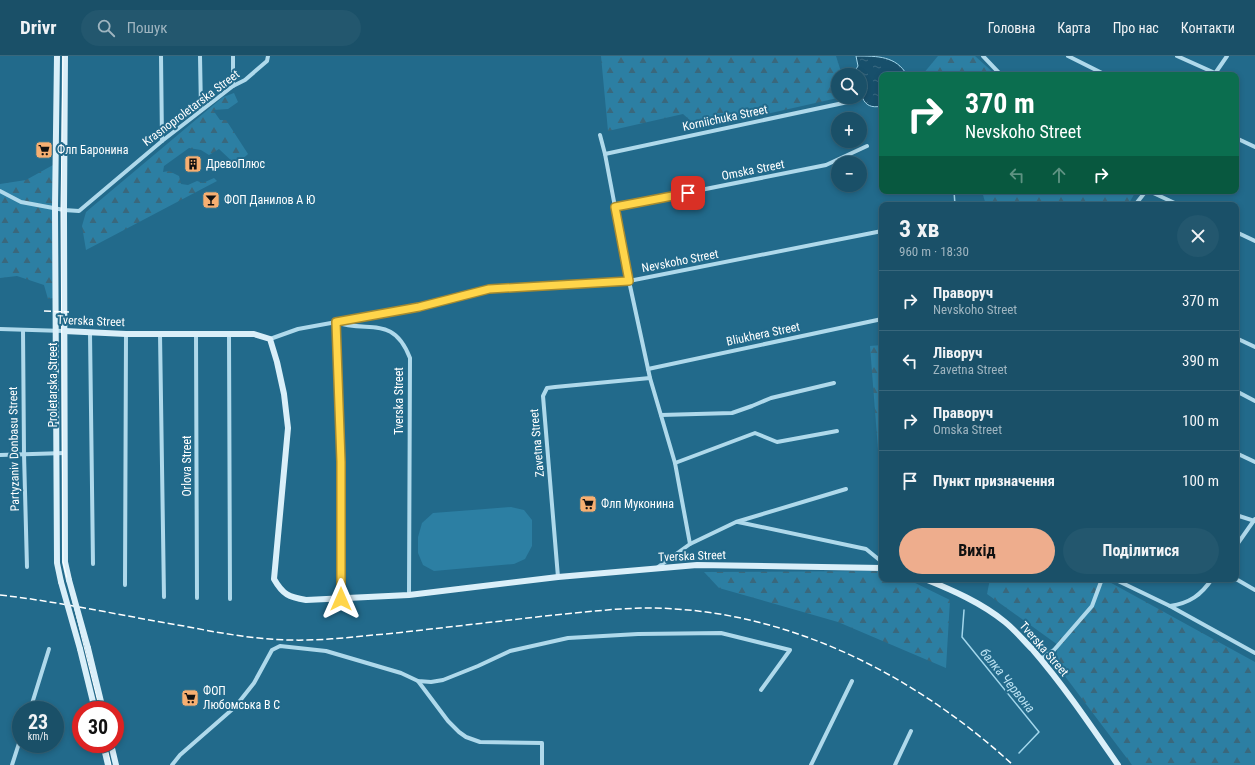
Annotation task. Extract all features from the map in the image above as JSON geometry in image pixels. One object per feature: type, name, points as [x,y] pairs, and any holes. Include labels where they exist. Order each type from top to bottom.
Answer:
[{"type":"main road","name":"Proletarska Street","points":[[57,56],[55,208],[57,562],[93,701]]},
{"type":"main road","name":"Proletarska Street","points":[[65,56],[65,562],[101,701]]},
{"type":"main road","name":"Tverska Street","points":[[64,331],[126,334],[254,334],[270,339],[284,394],[288,428],[274,579],[280,590],[291,597],[306,600],[409,595],[558,577],[697,565],[879,568]]},
{"type":"main road","name":"Tverska Street","points":[[932,582],[985,608],[1005,622],[1049,669],[1118,765]]},
{"type":"main road","points":[[105,753],[108,765]]},
{"type":"main road","points":[[113,753],[116,765]]},
{"type":"street","points":[[161,56],[162,141]]},
{"type":"street","points":[[200,56],[201,110]]},
{"type":"street","points":[[233,56],[234,86]]},
{"type":"street","name":"Krasnoproletarska Street","points":[[0,191],[21,202],[64,210],[80,211],[201,110],[234,86],[245,80],[267,61],[268,56]]},
{"type":"street","points":[[983,56],[998,72]]},
{"type":"street","points":[[1068,56],[1100,72]]},
{"type":"street","points":[[1176,56],[1210,72]]},
{"type":"street","points":[[1215,72],[1227,56]]},
{"type":"street","name":"Korniichuka Street","points":[[605,154],[839,104]]},
{"type":"street","points":[[600,135],[648,369],[675,464],[690,544]]},
{"type":"street","points":[[1239,139],[1255,147]]},
{"type":"street","name":"Omska Street","points":[[615,207],[826,165],[863,148]]},
{"type":"street","points":[[1137,202],[1144,194]]},
{"type":"street","points":[[1155,194],[1173,202]]},
{"type":"street","name":"Nevskoho Street","points":[[270,339],[298,329],[419,307],[489,289],[629,281],[879,232]]},
{"type":"street","points":[[1239,233],[1255,241]]},
{"type":"street","name":"Bliukhera Street","points":[[648,369],[879,320]]},
{"type":"street","points":[[336,322],[341,462],[341,599]]},
{"type":"street","name":"Tverska Street","points":[[336,322],[344,325],[384,328],[394,333],[401,340],[410,358],[409,595]]},
{"type":"street","name":"Tverska Street","points":[[0,329],[64,331]]},
{"type":"street","name":"Partyzaniv Donbasu Street","points":[[23,330],[27,567]]},
{"type":"street","points":[[90,333],[93,564]]},
{"type":"street","points":[[124,585],[126,334]]},
{"type":"street","name":"Orlova Street","points":[[160,334],[164,597]]},
{"type":"street","name":"Orlova Street","points":[[196,334],[197,598]]},
{"type":"street","points":[[229,335],[230,599]]},
{"type":"street","points":[[1239,339],[1255,347]]},
{"type":"street","name":"Zavetna Street","points":[[558,577],[543,396],[547,388],[650,378]]},
{"type":"street","points":[[661,415],[732,412],[771,398],[834,383]]},
{"type":"street","points":[[1239,393],[1255,401]]},
{"type":"street","points":[[675,464],[756,433],[777,442],[837,431]]},
{"type":"street","points":[[0,455],[65,453]]},
{"type":"street","points":[[1239,454],[1255,462]]},
{"type":"street","points":[[658,568],[690,544],[736,522],[846,489]]},
{"type":"street","points":[[1239,516],[1255,520],[1239,542]]},
{"type":"street","points":[[736,522],[866,549],[879,560]]},
{"type":"street","points":[[1239,581],[1255,590]]},
{"type":"street","points":[[1040,659],[1054,650],[1092,606],[1101,582]]},
{"type":"street","points":[[1120,582],[1170,606],[1255,653]]},
{"type":"street","points":[[1170,606],[1195,597],[1204,590],[1210,582]]},
{"type":"street","points":[[172,765],[180,756],[235,707],[254,683],[272,650],[280,646],[326,652],[401,672],[418,681],[431,682],[443,680],[510,651],[568,638],[638,634],[721,632],[790,650],[761,690]]},
{"type":"street","points":[[33,701],[49,649]]},
{"type":"street","points":[[418,681],[448,721],[459,732],[480,742],[542,743],[542,765]]},
{"type":"street","points":[[811,765],[852,681]]},
{"type":"street","points":[[895,765],[911,730]]},
{"type":"street","points":[[12,765],[16,753]]},
{"type":"green space","points":[[601,56],[836,56],[840,68],[831,68],[831,99],[700,129],[683,114],[608,131]]},
{"type":"green space","points":[[938,56],[975,56],[993,72],[925,72]]},
{"type":"green space","points":[[234,93],[238,102],[228,109],[213,110],[220,120],[226,120],[248,154],[236,165],[219,149],[209,155],[201,150],[189,148],[164,166],[163,172],[169,171],[179,176],[181,184],[188,185],[197,181],[203,183],[214,178],[217,181],[86,250],[82,226],[86,212],[223,97]]},
{"type":"green space","points":[[53,165],[53,298],[48,299],[44,285],[17,276],[0,278],[0,184],[26,180]]},
{"type":"green space","points":[[1134,194],[1130,202],[985,202],[983,195]]},
{"type":"green space","points":[[879,345],[879,462],[870,346]]},
{"type":"green space","points":[[511,507],[524,510],[532,520],[532,546],[525,559],[514,564],[434,571],[423,565],[418,553],[418,537],[422,523],[433,513]]},
{"type":"green space","points":[[879,571],[879,582],[913,582],[950,600],[946,668],[838,622],[719,588],[704,572]]},
{"type":"green space","points":[[989,582],[1109,582],[1255,662],[1255,765],[1132,765],[1055,663],[1058,645],[987,594]]},
{"type":"water","points":[[856,56],[872,56],[886,58],[897,64],[905,72],[879,72],[879,106],[875,107],[866,104],[867,68],[857,68],[858,66]]},
{"type":"waterway","name":"балка Червона","points":[[954,194],[955,202]]},
{"type":"waterway","name":"балка Червона","points":[[964,610],[962,637],[1039,732],[1019,753]]},
{"type":"tram line","points":[[63,56],[61,210],[63,562],[98,701]]},
{"type":"tram line","points":[[108,753],[111,765]]},
{"type":"railway","points":[[44,311],[69,312]]},
{"type":"railway","points":[[0,595],[69,605],[223,633],[249,637],[289,640],[316,640],[356,637],[614,609],[650,608],[701,611],[750,620],[799,634],[845,653],[890,676],[934,702],[975,732],[1013,765]]},
{"type":"place","name":"Флп Баронина","points":[[44,150]]},
{"type":"place","name":"ДревоПлюс","points":[[193,164]]},
{"type":"place","name":"ФОП Данилов А Ю","points":[[211,200]]},
{"type":"place","name":"Флп Муконина","points":[[588,504]]},
{"type":"place","name":"ФОП Любомська В С","points":[[190,698]]},
{"type":"route","points":[[341,599],[341,462],[336,322],[419,307],[489,289],[629,281],[615,207],[688,193]]}]
